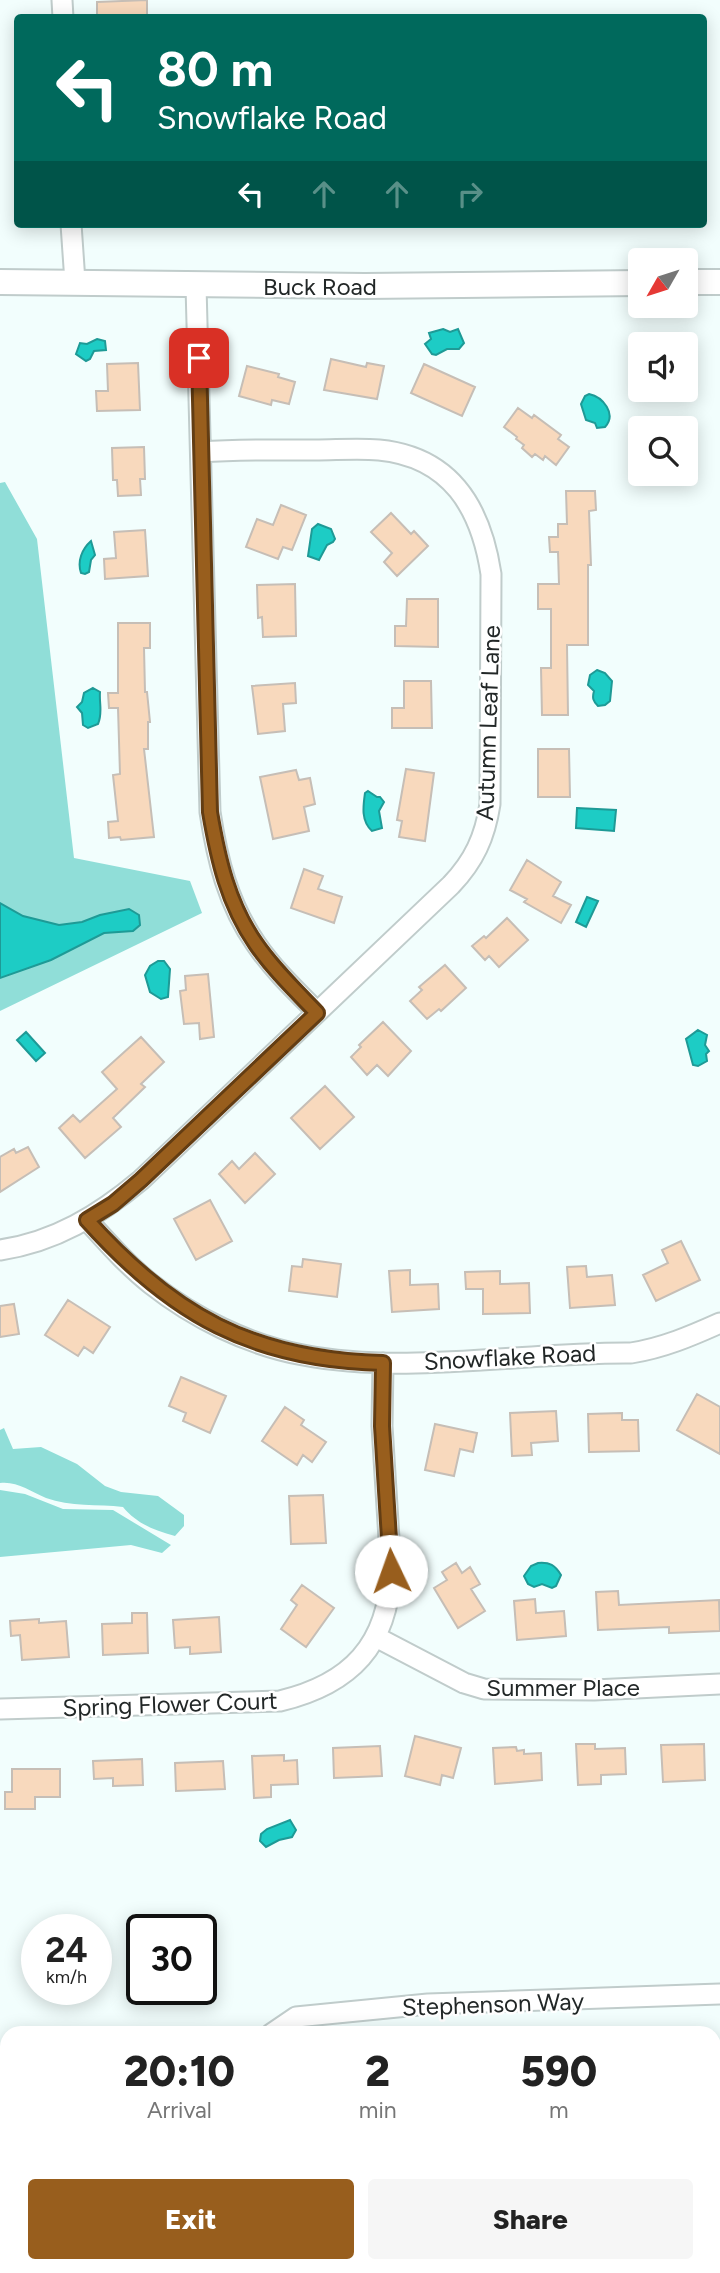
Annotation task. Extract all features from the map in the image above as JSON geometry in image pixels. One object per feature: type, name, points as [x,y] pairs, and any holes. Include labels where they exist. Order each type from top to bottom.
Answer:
[{"type":"street","points":[[71,228],[75,282]]},
{"type":"street","name":"Buck Road","points":[[0,282],[196,286],[628,283]]},
{"type":"street","points":[[698,282],[720,282]]},
{"type":"street","points":[[196,286],[210,812],[216,849],[232,902],[255,943],[317,1013]]},
{"type":"street","name":"Autumn Leaf Lane","points":[[0,1250],[32,1243],[87,1220],[113,1204],[141,1180],[463,872],[477,852],[486,828],[490,804],[491,574],[486,543],[471,507],[458,488],[437,470],[404,455],[378,450],[202,452]]},
{"type":"street","name":"Snowflake Road","points":[[87,1220],[149,1283],[180,1305],[212,1324],[259,1343],[302,1355],[383,1363],[631,1353],[652,1350],[683,1340],[720,1322]]},
{"type":"street","name":"Spring Flower Court","points":[[0,1709],[281,1701],[306,1695],[336,1681],[366,1653],[376,1637],[388,1603],[391,1571],[382,1426],[383,1363]]},
{"type":"street","name":"Summer Place","points":[[376,1637],[464,1684],[484,1689],[594,1690],[720,1684]]},
{"type":"street","name":"Stephenson Way","points":[[283,2026],[296,2017],[428,2004],[720,1994]]},
{"type":"shaded area","points":[[443,329],[450,332],[458,329],[464,343],[459,349],[447,349],[436,355],[432,354],[425,344],[431,339],[429,333]]},
{"type":"shaded area","points":[[97,339],[105,341],[106,350],[94,351],[86,361],[76,354],[80,343],[87,344]]},
{"type":"shaded area","points":[[589,394],[607,407],[610,417],[605,427],[597,428],[595,423],[586,420],[581,404]]},
{"type":"shaded area","points":[[5,482],[37,539],[74,858],[190,881],[202,913],[0,1011],[0,483]]},
{"type":"shaded area","points":[[318,524],[331,529],[335,539],[327,545],[319,560],[308,556],[312,529]]},
{"type":"shaded area","points":[[91,541],[95,555],[91,560],[89,572],[85,574],[81,573],[80,560]]},
{"type":"shaded area","points":[[597,670],[605,673],[612,681],[610,701],[598,706],[593,699],[594,691],[588,685],[590,675]]},
{"type":"shaded area","points":[[93,688],[100,692],[100,716],[98,724],[88,728],[83,725],[82,713],[77,707],[82,702],[84,693]]},
{"type":"shaded area","points":[[368,791],[384,802],[379,811],[382,828],[372,831],[364,814],[365,793]]},
{"type":"shaded area","points":[[577,808],[616,810],[614,831],[576,828]]},
{"type":"shaded area","points":[[587,897],[598,901],[586,927],[576,922]]},
{"type":"shaded area","points":[[0,903],[23,916],[59,925],[82,922],[129,909],[139,915],[140,925],[133,931],[104,933],[51,960],[0,978]]},
{"type":"shaded area","points":[[164,961],[170,969],[168,997],[161,999],[150,992],[145,975],[150,966]]},
{"type":"shaded area","points":[[698,1030],[707,1035],[705,1045],[709,1051],[706,1054],[707,1061],[698,1066],[693,1065],[686,1039]]},
{"type":"shaded area","points":[[26,1032],[45,1053],[36,1061],[17,1040]]},
{"type":"shaded area","points":[[4,1428],[13,1449],[41,1447],[77,1464],[105,1486],[121,1492],[158,1496],[184,1515],[184,1526],[175,1536],[146,1526],[123,1507],[65,1503],[46,1498],[18,1485],[0,1483],[0,1430]]},
{"type":"shaded area","points":[[0,1490],[25,1494],[63,1509],[113,1510],[171,1545],[162,1553],[131,1545],[0,1557]]},
{"type":"shaded area","points":[[538,1563],[549,1564],[559,1572],[561,1575],[556,1586],[552,1588],[542,1584],[534,1587],[528,1584],[524,1576],[531,1566]]},
{"type":"shaded area","points":[[290,1820],[296,1830],[292,1837],[266,1847],[260,1841],[261,1834],[267,1829]]},
{"type":"building","points":[[147,0],[147,14],[97,14],[97,2]]},
{"type":"building","points":[[331,359],[366,367],[367,363],[384,366],[377,399],[324,390]]},
{"type":"building","points":[[138,363],[140,410],[97,411],[96,391],[108,391],[107,364]]},
{"type":"building","points":[[424,364],[475,387],[462,416],[411,393]]},
{"type":"building","points":[[247,366],[279,374],[278,377],[295,382],[289,404],[272,400],[271,405],[239,396]]},
{"type":"building","points":[[518,408],[532,418],[534,415],[561,435],[558,439],[569,447],[556,465],[545,456],[543,460],[535,454],[532,457],[522,448],[524,445],[517,437],[504,427]]},
{"type":"building","points":[[144,447],[145,479],[140,479],[141,495],[118,496],[117,480],[113,480],[112,448]]},
{"type":"building","points":[[566,491],[595,491],[596,510],[589,511],[591,565],[588,565],[588,645],[567,645],[568,715],[542,715],[541,668],[551,668],[551,609],[538,609],[538,584],[559,584],[558,552],[550,552],[549,537],[558,537],[558,524],[567,524]]},
{"type":"building","points":[[281,505],[306,515],[292,550],[283,547],[278,559],[246,547],[257,519],[273,525]]},
{"type":"building","points":[[391,513],[411,534],[414,531],[428,546],[397,576],[384,562],[392,553],[371,532]]},
{"type":"building","points":[[145,530],[148,576],[105,579],[104,559],[116,558],[114,532]]},
{"type":"building","points":[[295,584],[296,636],[263,637],[262,617],[258,618],[257,585]]},
{"type":"building","points":[[407,599],[438,599],[438,647],[395,646],[395,626],[406,626]]},
{"type":"building","points":[[118,623],[150,623],[150,648],[144,648],[145,692],[150,722],[148,749],[144,749],[154,837],[121,840],[120,837],[109,838],[108,822],[118,821],[113,775],[120,774],[118,708],[109,708],[108,693],[118,693]]},
{"type":"building","points":[[404,681],[431,681],[432,728],[392,728],[392,708],[404,708]]},
{"type":"building","points":[[295,683],[296,703],[283,704],[285,731],[258,734],[252,686]]},
{"type":"building","points":[[538,749],[569,749],[570,797],[538,797]]},
{"type":"building","points":[[406,769],[434,773],[425,841],[399,837],[402,821],[397,820]]},
{"type":"building","points":[[296,770],[299,780],[310,778],[315,804],[304,807],[309,831],[273,839],[260,777]]},
{"type":"building","points":[[527,860],[561,882],[553,896],[571,905],[561,923],[524,902],[527,899],[510,890]]},
{"type":"building","points":[[304,869],[323,876],[318,889],[342,897],[334,923],[291,908]]},
{"type":"building","points":[[507,918],[528,940],[499,967],[489,956],[485,960],[472,946],[484,936],[486,938]]},
{"type":"building","points":[[445,965],[466,988],[441,1011],[439,1009],[427,1019],[410,1001],[422,990],[419,987]]},
{"type":"building","points":[[208,974],[214,1037],[200,1039],[199,1023],[184,1024],[180,991],[186,990],[185,976]]},
{"type":"building","points":[[383,1022],[411,1051],[388,1076],[377,1065],[367,1075],[351,1057],[361,1047],[359,1045]]},
{"type":"building","points":[[141,1037],[164,1062],[141,1084],[145,1087],[113,1118],[121,1127],[85,1158],[59,1128],[73,1115],[80,1122],[117,1089],[102,1072]]},
{"type":"building","points":[[325,1086],[354,1117],[320,1149],[291,1118]]},
{"type":"building","points":[[28,1147],[39,1167],[0,1192],[0,1157],[14,1149],[16,1153]]},
{"type":"building","points":[[255,1153],[275,1174],[245,1203],[219,1174],[232,1161],[239,1169]]},
{"type":"building","points":[[210,1200],[232,1241],[196,1260],[174,1219]]},
{"type":"building","points":[[681,1241],[700,1280],[656,1301],[643,1275],[668,1263],[662,1250]]},
{"type":"building","points":[[303,1259],[341,1264],[337,1297],[289,1291],[292,1266],[302,1267]]},
{"type":"building","points":[[586,1266],[587,1277],[612,1275],[615,1305],[570,1308],[567,1267]]},
{"type":"building","points":[[410,1270],[410,1285],[438,1284],[439,1309],[392,1312],[389,1271]]},
{"type":"building","points":[[500,1271],[500,1284],[529,1283],[530,1313],[483,1314],[483,1289],[466,1289],[465,1272]]},
{"type":"building","points":[[68,1300],[110,1327],[93,1353],[84,1347],[78,1356],[45,1335]]},
{"type":"building","points":[[14,1304],[19,1334],[0,1337],[0,1306]]},
{"type":"building","points":[[181,1377],[226,1396],[210,1433],[183,1421],[186,1413],[169,1406]]},
{"type":"building","points":[[697,1394],[720,1407],[720,1454],[677,1430]]},
{"type":"building","points":[[285,1407],[304,1420],[301,1425],[326,1442],[312,1462],[303,1455],[297,1465],[262,1441]]},
{"type":"building","points":[[556,1411],[558,1441],[531,1443],[532,1455],[512,1456],[510,1413]]},
{"type":"building","points":[[622,1413],[622,1420],[638,1420],[639,1451],[589,1452],[588,1414]]},
{"type":"building","points":[[435,1424],[477,1433],[473,1452],[460,1449],[454,1476],[425,1470]]},
{"type":"building","points":[[323,1495],[326,1543],[291,1544],[289,1496]]},
{"type":"building","points":[[456,1563],[462,1573],[470,1567],[480,1584],[471,1589],[485,1611],[458,1628],[434,1588],[447,1580],[442,1572]]},
{"type":"building","points":[[302,1585],[334,1608],[306,1647],[281,1629],[297,1605],[291,1600]]},
{"type":"building","points":[[618,1591],[619,1605],[719,1600],[720,1631],[669,1633],[669,1627],[598,1630],[596,1592]]},
{"type":"building","points":[[535,1599],[536,1613],[564,1611],[566,1636],[517,1640],[514,1601]]},
{"type":"building","points":[[132,1613],[147,1613],[148,1653],[103,1655],[102,1624],[132,1623]]},
{"type":"building","points":[[219,1617],[221,1652],[190,1654],[190,1647],[175,1648],[173,1620]]},
{"type":"building","points":[[39,1619],[39,1623],[66,1621],[69,1657],[22,1660],[20,1635],[11,1636],[10,1621]]},
{"type":"building","points":[[415,1736],[461,1748],[453,1778],[442,1775],[440,1785],[405,1776]]},
{"type":"building","points":[[576,1744],[595,1744],[595,1749],[625,1748],[626,1774],[601,1775],[601,1784],[578,1785]]},
{"type":"building","points":[[704,1744],[705,1780],[663,1782],[661,1745]]},
{"type":"building","points":[[380,1746],[382,1776],[334,1778],[333,1748]]},
{"type":"building","points":[[516,1747],[517,1751],[524,1750],[524,1754],[541,1753],[542,1780],[495,1784],[493,1748]]},
{"type":"building","points":[[284,1755],[284,1761],[297,1760],[298,1784],[271,1785],[271,1797],[254,1798],[252,1756]]},
{"type":"building","points":[[142,1759],[143,1785],[113,1786],[113,1778],[94,1779],[93,1761]]},
{"type":"building","points":[[223,1761],[225,1789],[176,1791],[175,1763]]},
{"type":"building","points":[[12,1769],[60,1769],[60,1797],[35,1797],[35,1809],[5,1809],[5,1792],[12,1792]]},
{"type":"route","points":[[199,358],[210,812],[216,849],[232,902],[255,943],[317,1013],[141,1180],[113,1204],[87,1220],[149,1283],[212,1324],[259,1343],[302,1355],[383,1363],[382,1426],[391,1571]]}]
